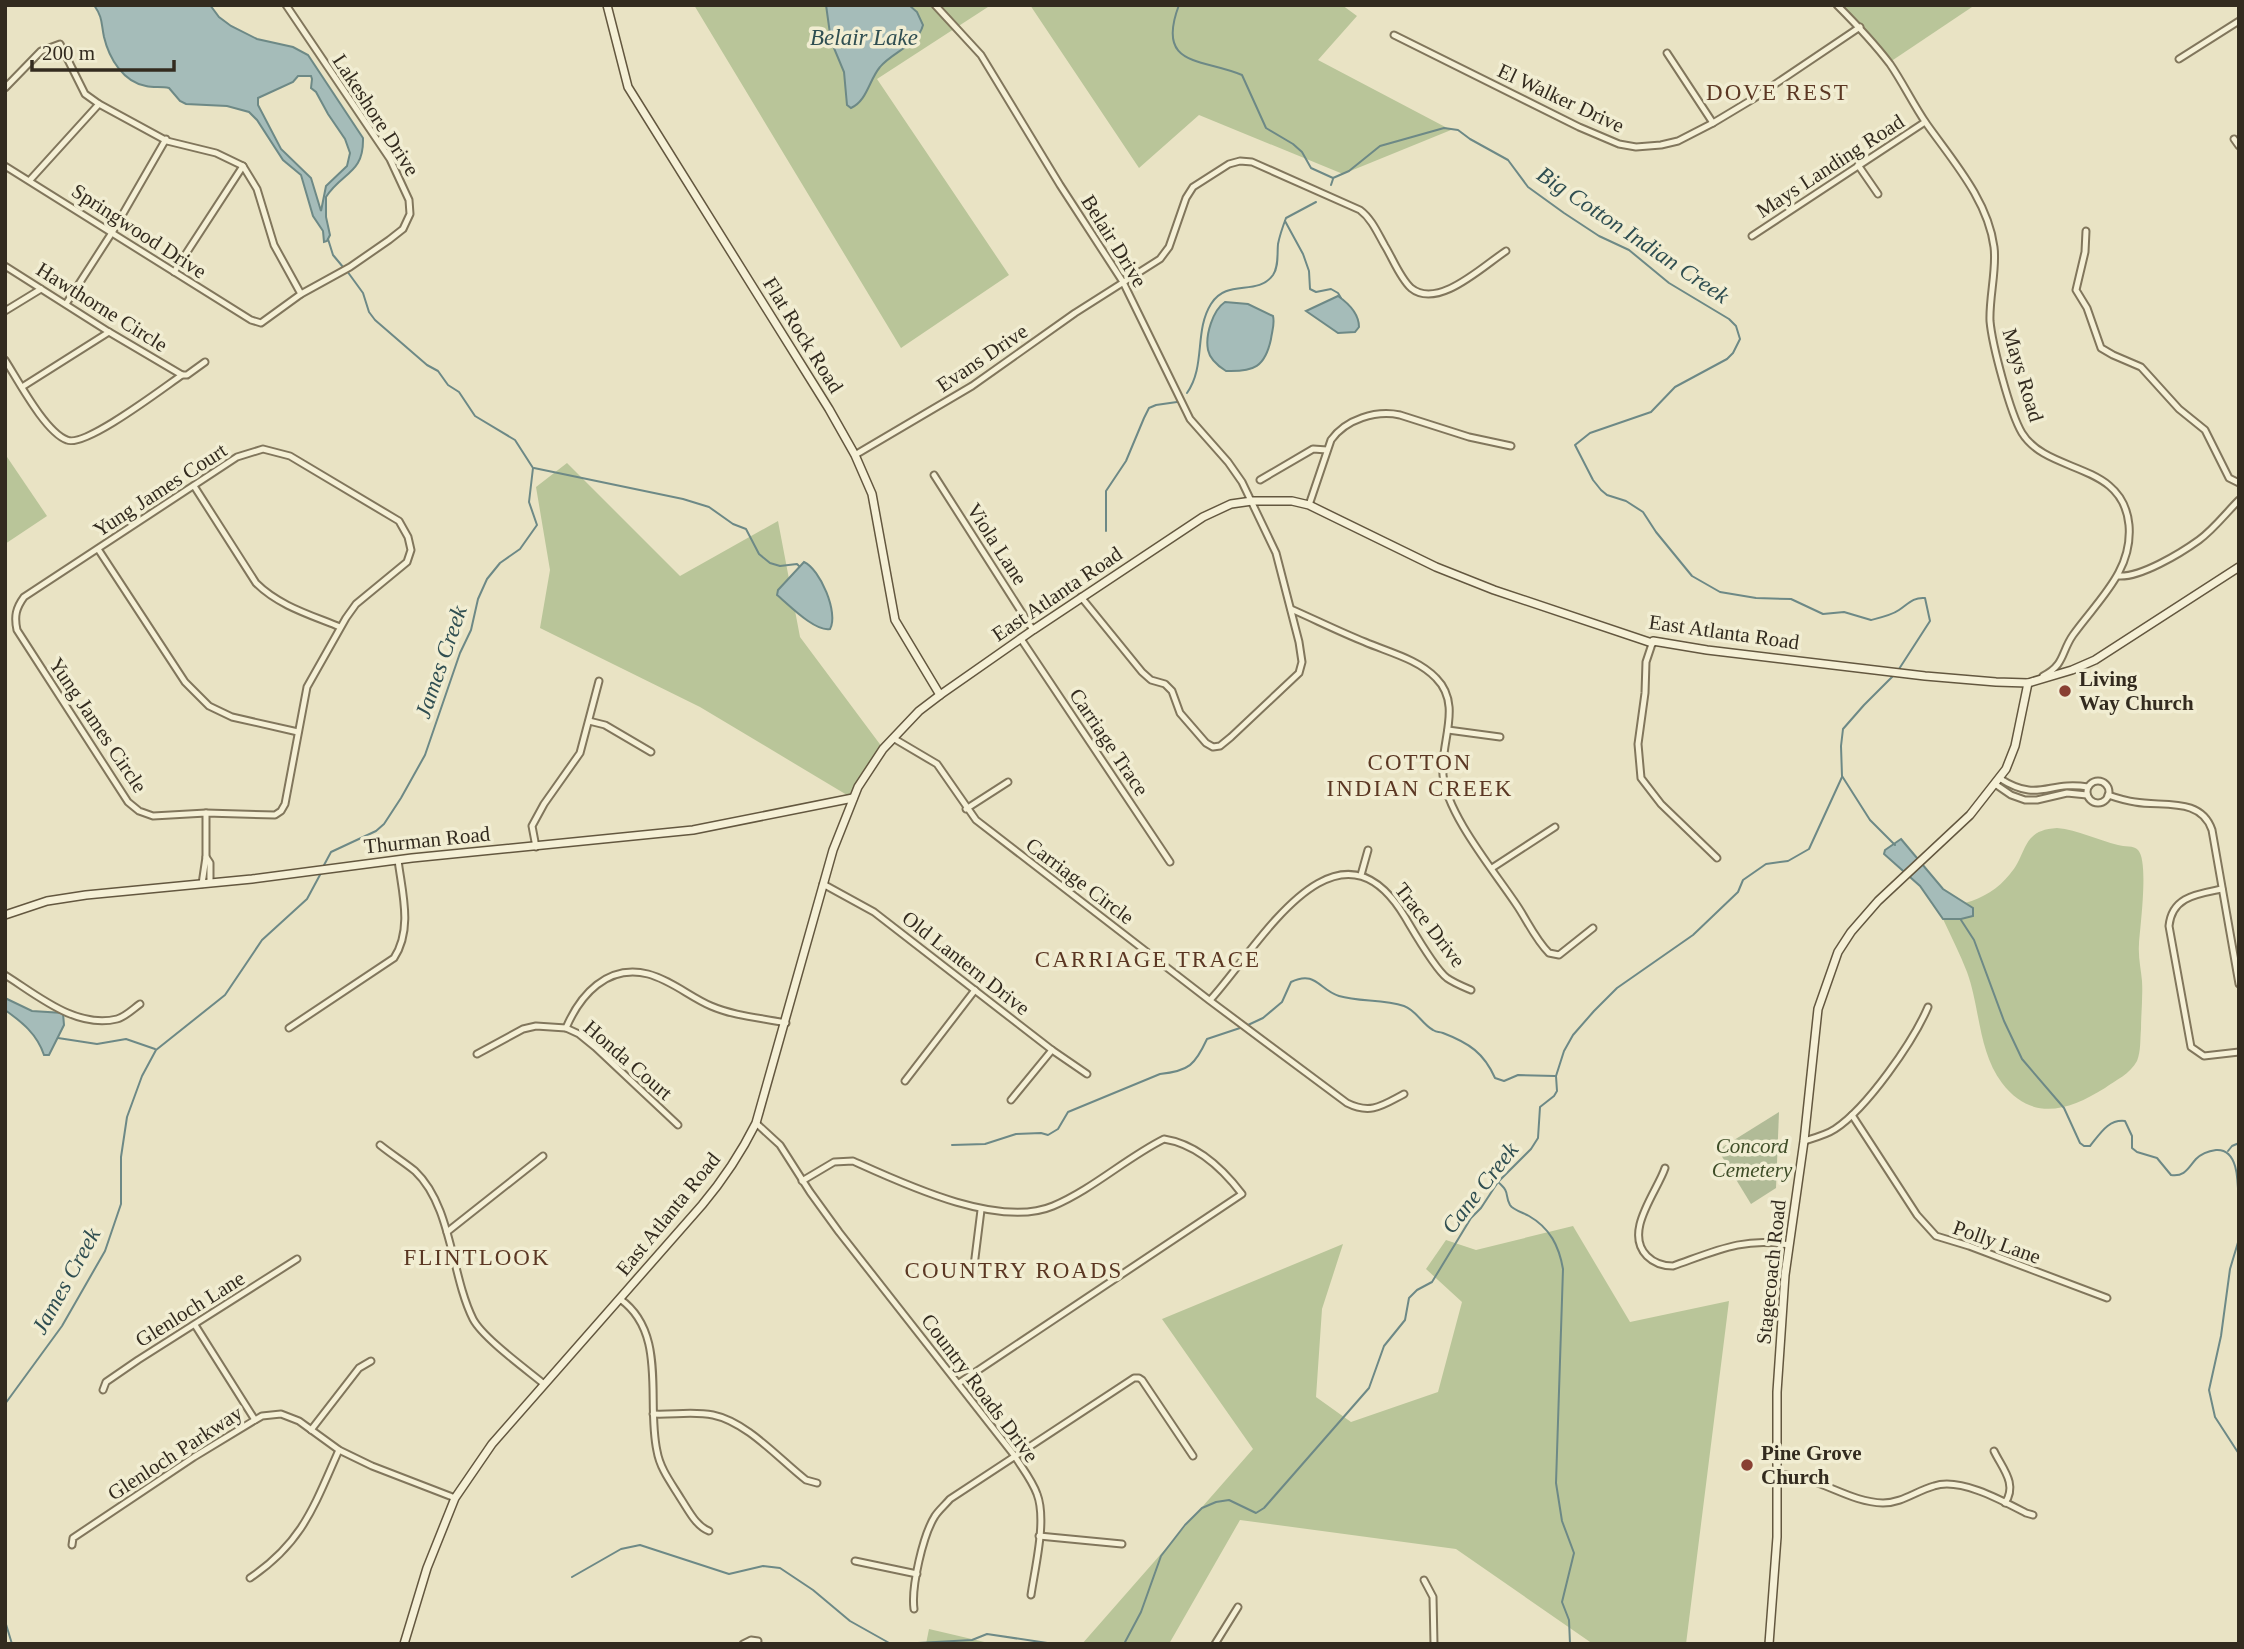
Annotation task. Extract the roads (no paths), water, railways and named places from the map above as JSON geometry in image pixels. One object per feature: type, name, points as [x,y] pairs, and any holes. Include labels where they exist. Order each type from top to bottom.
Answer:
[{"type":"street","name":"Lakeshore Drive","points":[[257,322],[268,319],[301,294],[350,267],[402,229],[410,214],[410,200],[390,159],[286,5]]},
{"type":"street","name":"Flat Rock Road","points":[[607,5],[628,87],[855,455],[874,502],[895,620],[940,695]]},
{"type":"street","name":"Belair Drive","points":[[935,5],[981,55],[1123,282],[1189,419],[1228,462],[1252,501],[1276,553],[1302,662],[1299,673],[1231,737],[1220,746],[1213,747],[1206,743],[1180,713],[1172,691],[1165,684],[1151,680],[1143,673],[1081,597]]},
{"type":"street","name":"Mays Road","points":[[1837,5],[1860,27],[1890,64],[1925,122],[1954,158],[1987,222],[1994,249],[1990,322],[2008,395],[2021,432],[2035,448],[2104,481],[2126,509],[2128,542],[2118,576],[2071,638],[2058,667],[2028,682]]},
{"type":"street","points":[[2179,59],[2239,22]]},
{"type":"street","name":"El Walker Drive","points":[[1394,35],[1579,127],[1628,146],[1661,145],[1678,141],[1752,99],[1860,27]]},
{"type":"street","points":[[5,88],[41,51],[60,44],[85,93],[99,104],[166,139],[215,153],[243,166],[257,189],[274,245],[301,294]]},
{"type":"street","points":[[1667,53],[1713,122]]},
{"type":"street","points":[[30,180],[99,104]]},
{"type":"street","name":"Mays Landing Road","points":[[1752,236],[1925,122]]},
{"type":"street","points":[[66,304],[113,231],[166,139]]},
{"type":"street","points":[[2234,139],[2239,146]]},
{"type":"street","name":"Evans Drive","points":[[855,455],[972,386],[1075,313],[1160,258],[1167,251],[1186,198],[1194,187],[1225,166],[1240,161],[1252,162],[1360,210],[1371,222],[1408,284],[1425,295],[1449,290],[1506,251]]},
{"type":"street","points":[[1858,165],[1878,194]]},
{"type":"street","name":"Springwood Drive","points":[[5,166],[257,322]]},
{"type":"street","points":[[174,272],[243,166]]},
{"type":"street","points":[[2086,231],[2085,252],[2076,290],[2087,308],[2101,348],[2141,367],[2179,409],[2205,430],[2229,478],[2239,483]]},
{"type":"street","name":"Hawthorne Circle","points":[[5,266],[182,375]]},
{"type":"street","points":[[5,311],[41,289]]},
{"type":"street","points":[[22,387],[109,332]]},
{"type":"street","points":[[5,360],[55,433],[75,442],[107,426],[205,362]]},
{"type":"street","points":[[1309,505],[1327,450],[1335,435],[1352,423],[1374,414],[1408,416],[1479,440],[1511,446]]},
{"type":"street","name":"Yung James Court","points":[[15,620],[16,607],[24,597],[237,457],[262,449],[290,456],[399,521],[408,537]]},
{"type":"street","points":[[1260,480],[1313,449],[1327,450]]},
{"type":"street","name":"Viola Lane","points":[[934,475],[1033,630]]},
{"type":"street","points":[[194,486],[256,583],[267,594],[281,603],[340,627]]},
{"type":"street","points":[[2118,576],[2126,577],[2160,562],[2201,539],[2239,500]]},
{"type":"street","name":"East Atlanta Road","points":[[404,1644],[427,1568],[456,1498],[492,1444],[717,1186],[757,1123],[822,884],[853,797],[864,777],[893,738],[919,711],[1081,597],[1203,517],[1231,504],[1252,501],[1292,501],[1309,505],[1378,541],[1494,590],[1652,643],[1653,641],[1925,676],[2028,682],[2072,670],[2095,660],[2239,566]]},
{"type":"street","name":"Yung James Circle","points":[[15,620],[17,630],[128,802],[139,811],[153,816],[206,813],[275,815],[285,804],[307,687],[356,604],[407,562],[411,550],[408,537]]},
{"type":"street","points":[[98,548],[185,682],[209,706],[232,717],[298,732]]},
{"type":"street","points":[[1291,609],[1412,662],[1435,676],[1448,696],[1448,730],[1442,758],[1447,796],[1473,841],[1549,953],[1559,955],[1593,928]]},
{"type":"street","name":"Carriage Trace","points":[[1021,639],[1170,862]]},
{"type":"street","points":[[1653,641],[1646,662],[1638,744],[1641,778],[1661,804],[1717,858]]},
{"type":"street","points":[[536,846],[532,825],[580,753],[599,681]]},
{"type":"street","name":"Stagecoach Road","points":[[1769,1644],[1779,1474],[1777,1392],[1788,1245],[1804,1141],[1818,1009],[1838,952],[1851,932],[1970,815],[2006,769],[2015,746],[2028,682]]},
{"type":"street","points":[[589,720],[605,725],[651,752]]},
{"type":"street","points":[[1448,730],[1500,737]]},
{"type":"street","name":"Carriage Circle","points":[[893,738],[937,765],[976,820],[1347,1103],[1360,1109],[1382,1105],[1404,1094]]},
{"type":"street","points":[[1997,781],[2030,792],[2065,785],[2088,787]]},
{"type":"street","points":[[1997,781],[2011,794],[2025,800],[2067,793],[2087,795]]},
{"type":"street","points":[[966,808],[1008,782]]},
{"type":"street","points":[[2094,782],[2108,787],[2105,801],[2092,802],[2087,795],[2088,787],[2094,782]]},
{"type":"street","points":[[2108,795],[2134,802],[2188,806],[2201,813],[2211,827],[2239,984]]},
{"type":"street","name":"Thurman Road","points":[[5,915],[47,901],[86,895],[693,830],[853,797]]},
{"type":"street","points":[[206,813],[206,857],[210,863],[206,883]]},
{"type":"street","points":[[1492,868],[1555,827]]},
{"type":"street","points":[[1210,1000],[1272,921],[1300,895],[1327,880],[1341,875],[1361,875],[1368,850]]},
{"type":"street","points":[[289,1028],[394,958],[402,946],[406,929],[398,860]]},
{"type":"street","name":"Trace Drive","points":[[1361,875],[1385,890],[1447,978],[1471,990]]},
{"type":"street","name":"Old Lantern Drive","points":[[822,884],[874,912],[1087,1074]]},
{"type":"street","points":[[2222,889],[2184,899],[2173,911],[2169,926],[2191,1047],[2204,1056],[2239,1052]]},
{"type":"street","points":[[566,1028],[574,1009],[592,986],[633,972],[661,979],[719,1009],[786,1023]]},
{"type":"street","points":[[5,975],[55,1006],[87,1020],[119,1019],[140,1004]]},
{"type":"street","points":[[905,1081],[975,990]]},
{"type":"street","points":[[1804,1141],[1836,1129],[1852,1115],[1913,1036],[1928,1007]]},
{"type":"street","name":"Honda Court","points":[[477,1054],[523,1029],[536,1026],[566,1028],[579,1034],[595,1047],[678,1125]]},
{"type":"street","points":[[1012,1100],[1052,1050]]},
{"type":"street","name":"Polly Lane","points":[[1852,1115],[1917,1215],[1936,1236],[2107,1298]]},
{"type":"street","name":"Country Roads Drive","points":[[757,1123],[780,1145],[802,1181],[877,1282],[1014,1455],[1038,1495],[1039,1536],[1031,1595]]},
{"type":"street","points":[[802,1181],[834,1162],[853,1161],[981,1210],[1011,1214],[1050,1207],[1164,1139],[1175,1140],[1195,1150],[1223,1173],[1242,1194],[959,1383]]},
{"type":"street","points":[[380,1146],[416,1172],[432,1196],[447,1231],[454,1263],[473,1319],[489,1337],[544,1384]]},
{"type":"street","points":[[447,1231],[543,1156]]},
{"type":"street","points":[[1665,1168],[1639,1227],[1641,1245],[1650,1259],[1664,1266],[1673,1266],[1749,1242],[1788,1245]]},
{"type":"street","points":[[974,1266],[981,1210]]},
{"type":"street","name":"Glenloch Lane","points":[[103,1390],[106,1382],[297,1259]]},
{"type":"street","points":[[620,1299],[642,1323],[647,1336],[652,1364],[657,1456],[664,1472],[702,1528],[709,1531]]},
{"type":"street","points":[[195,1325],[255,1420]]},
{"type":"street","points":[[311,1430],[359,1368],[371,1361]]},
{"type":"street","points":[[914,1609],[917,1574],[930,1526],[950,1499],[1011,1460],[1014,1455],[1139,1377],[1193,1456]]},
{"type":"street","name":"Glenloch Parkway","points":[[72,1545],[73,1538],[194,1457],[262,1416],[281,1414],[299,1421],[339,1450],[372,1466],[456,1498]]},
{"type":"street","points":[[653,1414],[698,1414],[724,1418],[747,1431],[806,1480],[817,1483]]},
{"type":"street","points":[[250,1578],[278,1557],[305,1524],[339,1450]]},
{"type":"street","points":[[1994,1451],[2009,1479],[2011,1490],[2005,1503]]},
{"type":"street","points":[[1779,1474],[1805,1478],[1854,1499],[1884,1503],[1904,1499],[1935,1485],[1968,1487],[2033,1515]]},
{"type":"street","points":[[1039,1536],[1122,1544]]},
{"type":"street","points":[[856,1561],[917,1574]]},
{"type":"street","points":[[1424,1580],[1433,1597],[1434,1644]]},
{"type":"street","points":[[1215,1644],[1238,1607]]},
{"type":"street","points":[[743,1644],[751,1640],[758,1641]]},
{"type":"water","points":[[94,5],[210,5],[219,17],[231,26],[257,39],[293,47],[308,55],[363,138],[360,159],[356,166],[326,197],[330,235],[327,241],[324,242],[323,231],[313,216],[301,175],[283,160],[257,120],[249,112],[227,106],[186,104],[169,88],[146,86],[130,80],[118,68],[109,53],[100,17]],"holes":[[[298,76],[311,76],[311,88],[345,139],[350,153],[347,166],[326,186],[321,211],[311,178],[281,149],[258,105],[258,98],[293,82]]]},
{"type":"water","name":"Belair Lake","points":[[826,5],[909,5],[917,12],[923,25],[916,38],[880,67],[861,100],[851,108],[847,105],[844,72],[831,41]]},
{"type":"water","points":[[1338,296],[1355,313],[1359,327],[1355,332],[1338,333],[1306,311]]},
{"type":"water","points":[[1225,302],[1248,304],[1273,316],[1274,325],[1265,356],[1262,362],[1251,369],[1226,371],[1209,354],[1207,344],[1211,323]]},
{"type":"water","points":[[804,562],[816,573],[826,592],[832,613],[830,629],[810,622],[777,595],[778,590]]},
{"type":"water","points":[[1901,839],[1943,889],[1973,908],[1973,916],[1943,919],[1920,886],[1884,854],[1885,850]]},
{"type":"water","points":[[5,998],[32,1011],[63,1013],[64,1025],[49,1055],[44,1055],[28,1029],[5,1010]]},
{"type":"waterway","name":"Big Cotton Indian Creek","points":[[1179,5],[1173,25],[1173,40],[1178,50],[1199,62],[1242,75],[1266,128],[1293,144],[1302,152],[1311,168],[1333,178],[1349,171],[1380,146],[1444,128],[1458,130],[1508,160],[1528,187],[1564,213],[1599,236],[1629,250],[1669,283],[1729,319],[1736,326],[1740,339],[1727,359],[1675,387],[1651,412],[1590,433],[1575,445],[1601,490],[1643,512],[1692,576],[1720,592],[1756,598],[1791,599],[1823,614],[1844,612],[1871,620],[1893,613],[1914,600],[1925,598],[1930,621],[1899,669]]},
{"type":"waterway","points":[[1331,185],[1333,179]]},
{"type":"waterway","points":[[1187,393],[1196,372],[1203,326],[1211,304],[1225,292],[1259,285],[1273,275],[1286,218],[1316,202]]},
{"type":"waterway","points":[[1285,221],[1303,254],[1309,271],[1310,289],[1316,292],[1331,289],[1341,298]]},
{"type":"waterway","name":"James Creek","points":[[328,239],[333,255],[343,267]]},
{"type":"waterway","name":"James Creek","points":[[323,867],[331,852],[376,831],[384,824],[401,798],[425,755],[487,579],[500,563],[520,549],[537,525],[529,502],[533,468],[515,440],[475,416],[459,392],[448,385],[438,371],[427,365],[375,320],[369,312],[363,293],[347,271]]},
{"type":"waterway","points":[[1106,531],[1106,491],[1126,461],[1149,408],[1177,402]]},
{"type":"waterway","points":[[534,468],[683,499],[709,507],[733,524],[746,529],[759,554],[770,563],[799,566]]},
{"type":"waterway","name":"Big Cotton Indian Creek","points":[[1893,676],[1843,729],[1841,746],[1842,776],[1870,820],[1895,845]]},
{"type":"waterway","name":"Cane Creek","points":[[1124,1644],[1141,1612],[1161,1556],[1185,1525],[1202,1508],[1216,1502],[1229,1500],[1256,1513],[1264,1508],[1369,1388],[1384,1346],[1405,1320],[1409,1298],[1432,1282],[1471,1218],[1498,1182],[1531,1149],[1538,1138],[1540,1107],[1557,1091],[1556,1076],[1564,1051],[1573,1035],[1617,988],[1693,935],[1738,892],[1743,880],[1766,864],[1788,861],[1809,849],[1842,777]]},
{"type":"waterway","name":"James Creek","points":[[5,1404],[62,1326],[105,1251],[121,1204],[121,1157],[127,1117],[142,1076],[156,1050],[225,995],[262,940],[307,899],[321,873]]},
{"type":"waterway","name":"Big Cotton Indian Creek","points":[[1961,920],[1974,940],[2004,1021],[2022,1059],[2064,1108],[2080,1143],[2090,1146],[2109,1125],[2125,1121],[2132,1136],[2132,1148],[2157,1158],[2171,1175],[2183,1173],[2205,1153],[2225,1151],[2235,1165],[2239,1214]]},
{"type":"waterway","points":[[1248,1025],[1263,1018],[1282,1002],[1291,982],[1306,978],[1339,996],[1388,1002],[1408,1008],[1433,1030],[1461,1041],[1475,1050],[1495,1078],[1504,1081],[1518,1075],[1555,1076]]},
{"type":"waterway","points":[[952,1145],[985,1144],[1016,1134],[1048,1135],[1058,1129],[1068,1112],[1160,1074],[1178,1071],[1195,1061],[1207,1039],[1240,1028]]},
{"type":"waterway","points":[[58,1038],[97,1044],[126,1039],[155,1049]]},
{"type":"waterway","points":[[2228,1151],[2239,1143]]},
{"type":"waterway","points":[[1498,1182],[1506,1191],[1511,1207],[1529,1216],[1548,1232],[1556,1245],[1563,1269],[1556,1483],[1562,1521],[1574,1553],[1562,1602],[1569,1620],[1570,1644]]},
{"type":"waterway","name":"Big Cotton Indian Creek","points":[[2239,1239],[2230,1269],[2221,1336],[2209,1390],[2215,1417],[2239,1454]]},
{"type":"waterway","points":[[572,1577],[621,1549],[640,1545],[729,1574],[763,1566],[780,1568],[813,1590],[850,1621],[891,1644]]},
{"type":"waterway","name":"James Creek","points":[[5,1621],[12,1644]]},
{"type":"waterway","points":[[900,1644],[972,1640],[987,1634],[1054,1644]]},
{"type":"place","name":"Living Way Church","points":[[2065,691]]},
{"type":"place","name":"Pine Grove Church","points":[[1747,1465]]},
{"type":"district","name":"DOVE REST","points":[[1778,92]]},
{"type":"district","name":"COTTON INDIAN CREEK","points":[[1420,775]]},
{"type":"district","name":"CARRIAGE TRACE","points":[[1148,959]]},
{"type":"district","name":"FLINTLOOK","points":[[477,1257]]},
{"type":"district","name":"COUNTRY ROADS","points":[[1014,1270]]},
{"type":"park label","name":"Concord Cemetery","points":[[1752,1158]]}]
